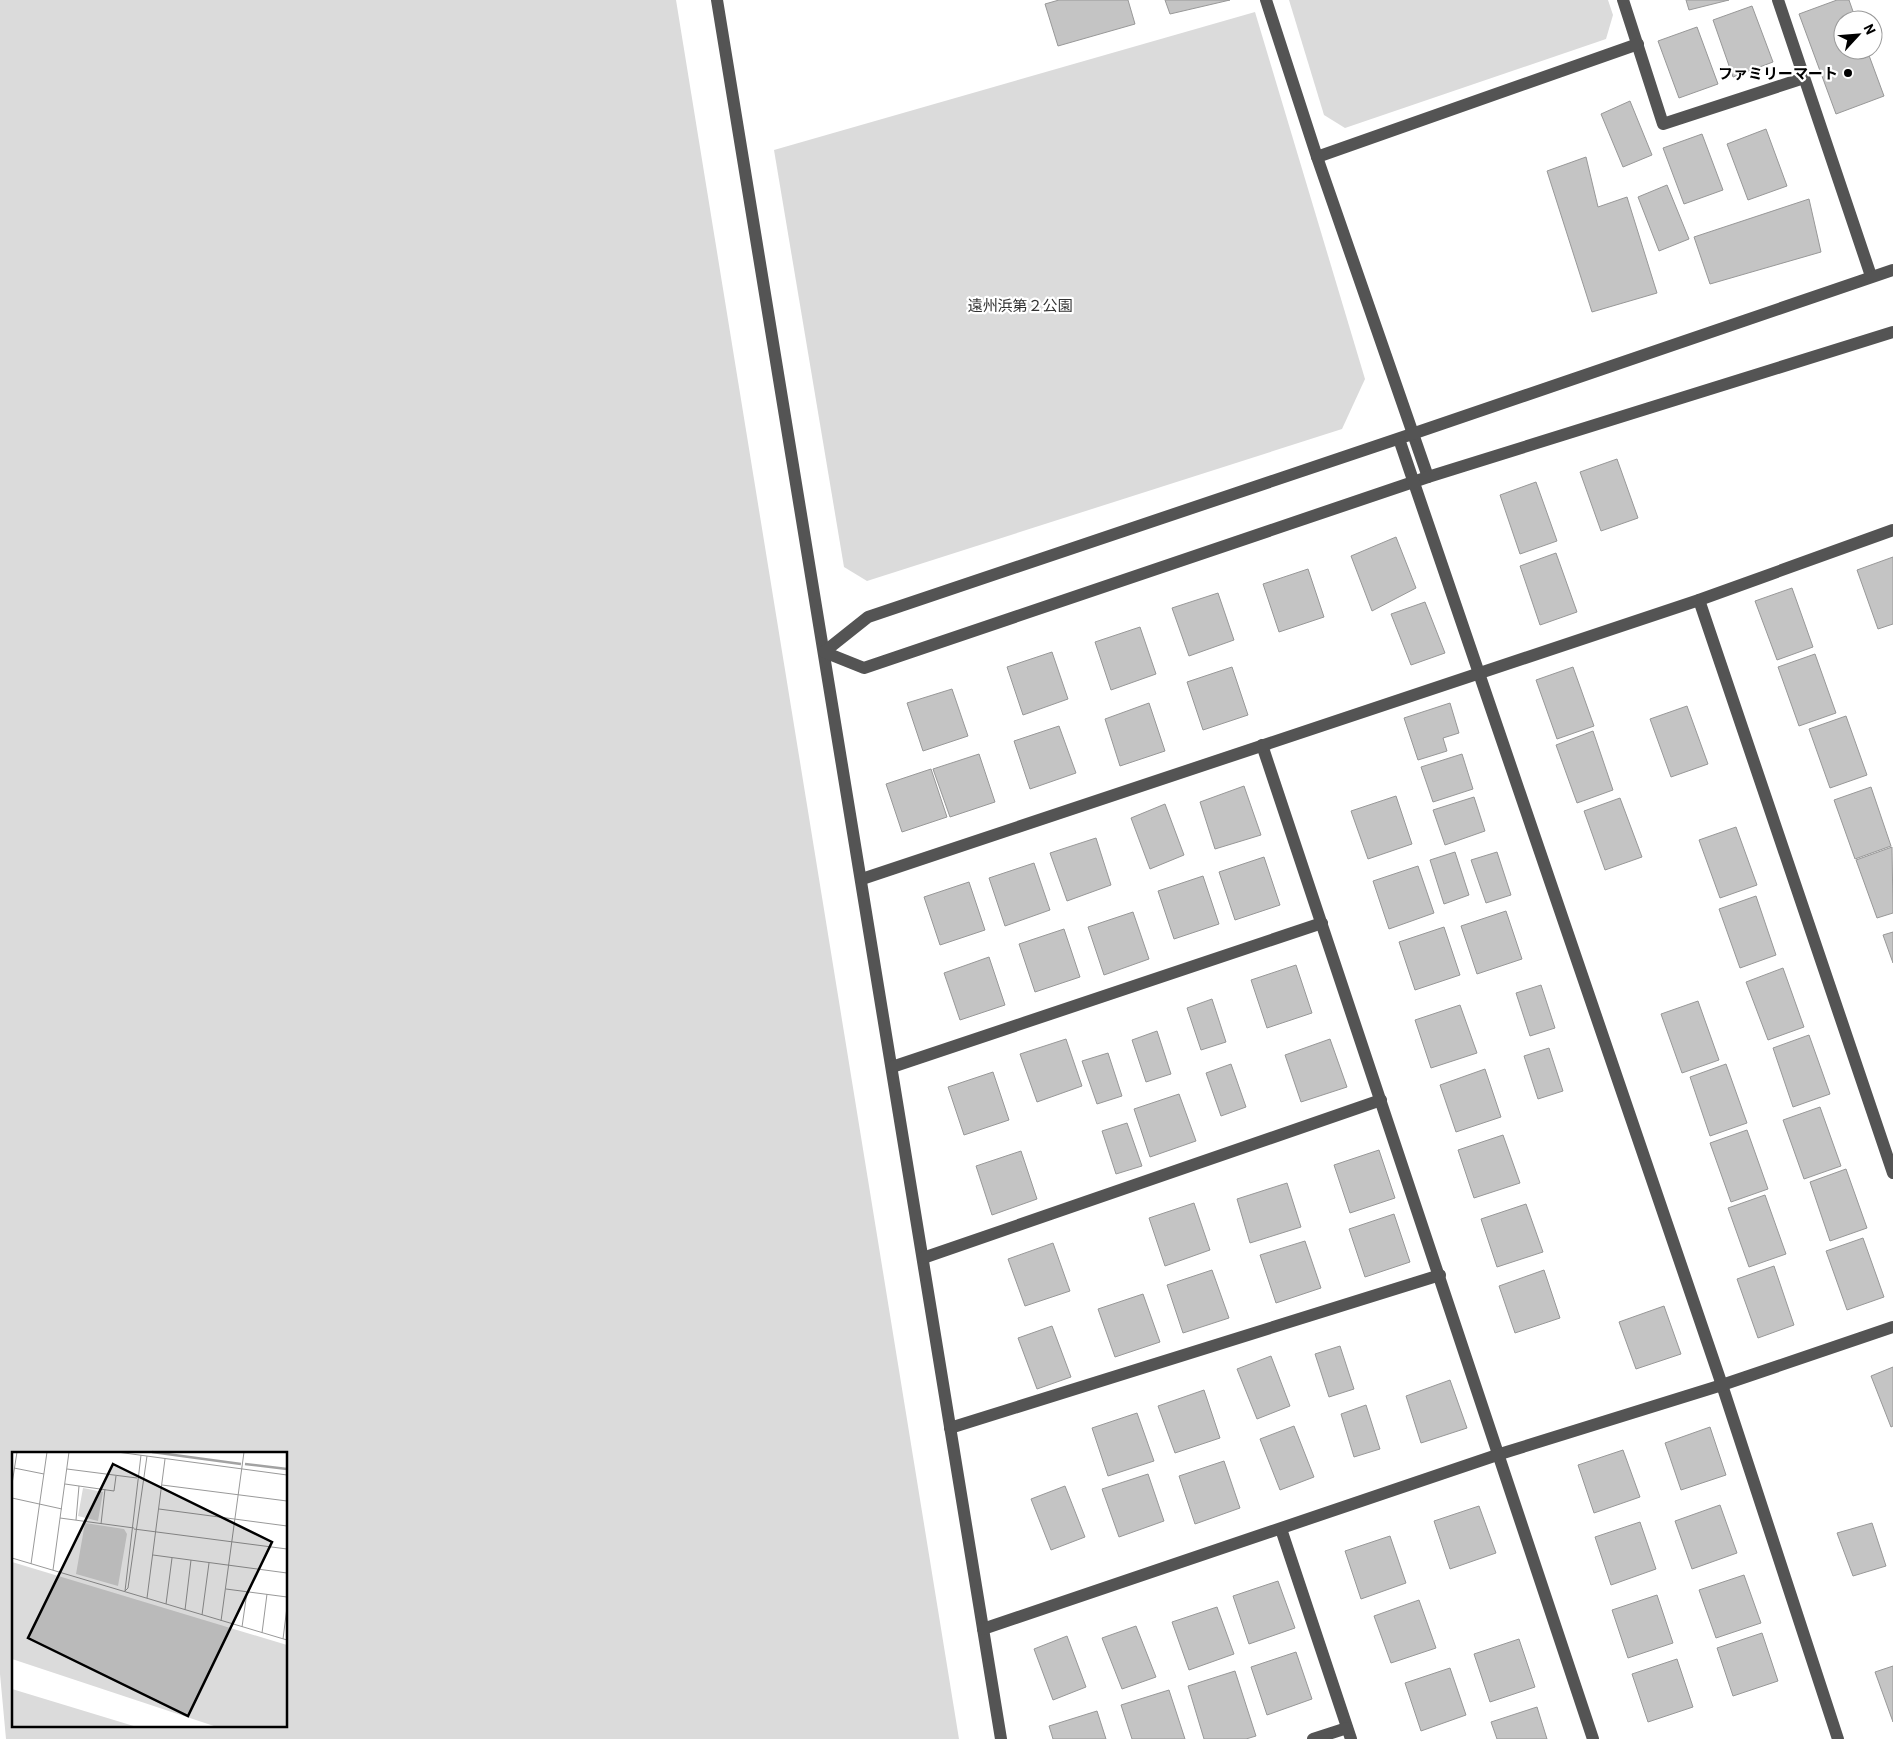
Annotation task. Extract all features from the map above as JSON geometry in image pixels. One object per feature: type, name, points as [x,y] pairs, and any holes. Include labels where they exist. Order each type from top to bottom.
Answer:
[{"type":"street","points":[[717,0],[1001,1739]]},
{"type":"street","points":[[1266,0],[1317,157],[1428,477]]},
{"type":"street","points":[[1623,0],[1663,124],[1804,78]]},
{"type":"street","points":[[1778,0],[1871,276]]},
{"type":"street","points":[[1317,157],[1638,44]]},
{"type":"street","points":[[824,652],[868,617],[1399,439],[1893,270]]},
{"type":"street","points":[[824,652],[864,668],[1428,477],[1893,332]]},
{"type":"street","points":[[1399,439],[1722,1385],[1838,1739]]},
{"type":"street","points":[[862,879],[1478,672],[1699,600],[1893,530]]},
{"type":"street","points":[[1699,600],[1893,1173]]},
{"type":"street","points":[[1262,746],[1500,1454],[1593,1739]]},
{"type":"street","points":[[892,1067],[1322,923]]},
{"type":"street","points":[[923,1258],[1381,1100]]},
{"type":"street","points":[[950,1428],[1440,1275]]},
{"type":"street","points":[[983,1629],[1500,1454],[1722,1385],[1893,1327]]},
{"type":"street","points":[[1281,1529],[1349,1733],[1313,1739]]},
{"type":"green space","points":[[0,0],[676,0],[959,1739],[6,1739],[0,1674]]},
{"type":"green space","points":[[1289,0],[1608,0],[1613,15],[1606,39],[1345,128],[1324,115]]},
{"type":"green space","name":"遠州浜第２公園","points":[[1255,12],[1365,379],[1342,429],[867,581],[844,567],[774,150]]},
{"type":"building","points":[[1059,0],[1128,0],[1135,24],[1058,46],[1045,4]]},
{"type":"building","points":[[1165,0],[1230,0],[1170,14]]},
{"type":"building","points":[[1686,0],[1729,0],[1689,10]]},
{"type":"building","name":"ファミリーマート","points":[[1837,0],[1849,0],[1852,10],[1833,10],[1833,60],[1871,60],[1884,96],[1836,114],[1799,14]]},
{"type":"building","points":[[1752,6],[1773,62],[1733,77],[1713,20]]},
{"type":"building","points":[[1697,27],[1718,84],[1679,98],[1658,41]]},
{"type":"building","points":[[1630,101],[1652,155],[1623,167],[1601,114]]},
{"type":"building","points":[[1766,129],[1787,186],[1748,200],[1727,144]]},
{"type":"building","points":[[1702,134],[1723,190],[1684,204],[1663,148]]},
{"type":"building","points":[[1586,157],[1598,207],[1627,197],[1657,293],[1592,312],[1547,171]]},
{"type":"building","points":[[1667,185],[1689,239],[1659,251],[1638,197]]},
{"type":"building","points":[[1809,199],[1821,252],[1710,284],[1694,237]]},
{"type":"building","points":[[1617,459],[1638,518],[1601,531],[1580,472]]},
{"type":"building","points":[[1536,482],[1557,541],[1520,554],[1500,495]]},
{"type":"building","points":[[1396,537],[1416,588],[1372,611],[1351,556]]},
{"type":"building","points":[[1556,553],[1577,612],[1540,625],[1520,566]]},
{"type":"building","points":[[1893,557],[1893,624],[1878,629],[1857,570]]},
{"type":"building","points":[[1308,569],[1324,617],[1279,632],[1263,584]]},
{"type":"building","points":[[1792,588],[1813,647],[1777,660],[1755,601]]},
{"type":"building","points":[[1218,593],[1234,640],[1189,656],[1172,608]]},
{"type":"building","points":[[1425,602],[1445,653],[1411,665],[1391,614]]},
{"type":"building","points":[[1140,627],[1156,674],[1111,690],[1095,642]]},
{"type":"building","points":[[1052,652],[1068,699],[1023,715],[1007,667]]},
{"type":"building","points":[[1815,654],[1836,713],[1799,726],[1778,667]]},
{"type":"building","points":[[1232,667],[1248,715],[1203,730],[1187,682]]},
{"type":"building","points":[[1573,667],[1594,726],[1557,739],[1536,680]]},
{"type":"building","points":[[952,689],[968,736],[923,751],[907,703]]},
{"type":"building","points":[[1149,703],[1165,751],[1120,766],[1105,719]]},
{"type":"building","points":[[1450,703],[1459,733],[1443,738],[1447,751],[1418,760],[1404,718]]},
{"type":"building","points":[[1687,706],[1708,764],[1671,777],[1650,719]]},
{"type":"building","points":[[1846,716],[1867,775],[1830,788],[1809,729]]},
{"type":"building","points":[[1059,726],[1076,773],[1030,789],[1014,741]]},
{"type":"building","points":[[1593,731],[1613,790],[1577,803],[1556,745]]},
{"type":"building","points":[[979,754],[995,802],[950,817],[933,769]]},
{"type":"building","points":[[1462,754],[1473,789],[1433,802],[1421,767]]},
{"type":"building","points":[[931,769],[947,817],[902,832],[886,784]]},
{"type":"building","points":[[1244,786],[1261,835],[1215,849],[1200,802]]},
{"type":"building","points":[[1871,787],[1891,846],[1855,859],[1834,800]]},
{"type":"building","points":[[1396,796],[1412,844],[1368,859],[1351,811]]},
{"type":"building","points":[[1474,797],[1485,831],[1445,845],[1433,810]]},
{"type":"building","points":[[1620,798],[1642,857],[1605,870],[1584,811]]},
{"type":"building","points":[[1165,804],[1184,855],[1150,869],[1131,818]]},
{"type":"building","points":[[1736,827],[1757,885],[1720,898],[1699,840]]},
{"type":"building","points":[[1096,838],[1111,885],[1067,901],[1050,853]]},
{"type":"building","points":[[1892,847],[1893,913],[1877,918],[1856,860]]},
{"type":"building","points":[[1455,852],[1469,895],[1444,904],[1430,860]]},
{"type":"building","points":[[1497,852],[1511,895],[1486,903],[1471,860]]},
{"type":"building","points":[[1264,857],[1280,905],[1235,920],[1219,872]]},
{"type":"building","points":[[1034,863],[1050,910],[1005,926],[989,878]]},
{"type":"building","points":[[1418,866],[1434,913],[1389,929],[1373,881]]},
{"type":"building","points":[[1203,876],[1219,924],[1174,939],[1158,891]]},
{"type":"building","points":[[969,882],[985,930],[940,945],[924,897]]},
{"type":"building","points":[[1756,896],[1776,955],[1740,968],[1719,909]]},
{"type":"building","points":[[1506,911],[1522,959],[1477,974],[1461,926]]},
{"type":"building","points":[[1133,912],[1149,959],[1104,975],[1088,927]]},
{"type":"building","points":[[1444,927],[1460,975],[1415,990],[1399,942]]},
{"type":"building","points":[[1064,929],[1080,977],[1035,992],[1019,944]]},
{"type":"building","points":[[1893,932],[1893,963],[1883,935]]},
{"type":"building","points":[[989,957],[1005,1005],[960,1020],[944,973]]},
{"type":"building","points":[[1296,965],[1312,1013],[1267,1028],[1251,980]]},
{"type":"building","points":[[1783,968],[1804,1027],[1768,1040],[1746,982]]},
{"type":"building","points":[[1541,985],[1555,1028],[1530,1036],[1516,993]]},
{"type":"building","points":[[1212,999],[1226,1042],[1201,1050],[1187,1008]]},
{"type":"building","points":[[1698,1001],[1719,1060],[1682,1073],[1661,1014]]},
{"type":"building","points":[[1460,1005],[1477,1053],[1431,1068],[1415,1020]]},
{"type":"building","points":[[1157,1031],[1171,1074],[1146,1082],[1132,1040]]},
{"type":"building","points":[[1809,1035],[1830,1094],[1793,1107],[1773,1048]]},
{"type":"building","points":[[1066,1039],[1082,1086],[1037,1102],[1020,1054]]},
{"type":"building","points":[[1330,1039],[1347,1087],[1301,1102],[1285,1055]]},
{"type":"building","points":[[1549,1048],[1563,1091],[1538,1099],[1524,1056]]},
{"type":"building","points":[[1108,1053],[1122,1096],[1097,1104],[1082,1061]]},
{"type":"building","points":[[1231,1064],[1246,1107],[1221,1116],[1206,1073]]},
{"type":"building","points":[[1726,1064],[1747,1123],[1710,1136],[1690,1077]]},
{"type":"building","points":[[1485,1069],[1501,1117],[1456,1132],[1440,1085]]},
{"type":"building","points":[[993,1072],[1009,1120],[964,1135],[948,1087]]},
{"type":"building","points":[[1179,1094],[1196,1141],[1150,1157],[1134,1109]]},
{"type":"building","points":[[1820,1107],[1841,1166],[1804,1179],[1783,1120]]},
{"type":"building","points":[[1127,1123],[1142,1166],[1116,1174],[1102,1131]]},
{"type":"building","points":[[1747,1130],[1768,1189],[1731,1202],[1710,1143]]},
{"type":"building","points":[[1503,1135],[1520,1183],[1474,1198],[1458,1150]]},
{"type":"building","points":[[1379,1150],[1395,1198],[1350,1213],[1334,1165]]},
{"type":"building","points":[[1021,1151],[1037,1199],[992,1215],[976,1166]]},
{"type":"building","points":[[1846,1169],[1867,1228],[1830,1241],[1810,1182]]},
{"type":"building","points":[[1287,1183],[1301,1227],[1250,1243],[1237,1199]]},
{"type":"building","points":[[1765,1195],[1786,1254],[1749,1267],[1728,1208]]},
{"type":"building","points":[[1194,1203],[1210,1250],[1165,1266],[1149,1218]]},
{"type":"building","points":[[1526,1204],[1543,1252],[1497,1267],[1481,1219]]},
{"type":"building","points":[[1394,1214],[1410,1262],[1365,1277],[1349,1229]]},
{"type":"building","points":[[1863,1238],[1884,1297],[1847,1310],[1826,1251]]},
{"type":"building","points":[[1305,1241],[1321,1288],[1276,1303],[1260,1255]]},
{"type":"building","points":[[1053,1243],[1070,1291],[1025,1306],[1008,1259]]},
{"type":"building","points":[[1774,1266],[1794,1325],[1758,1338],[1737,1279]]},
{"type":"building","points":[[1212,1270],[1229,1318],[1183,1333],[1167,1285]]},
{"type":"building","points":[[1544,1270],[1560,1318],[1515,1333],[1499,1286]]},
{"type":"building","points":[[1143,1294],[1160,1342],[1115,1357],[1098,1309]]},
{"type":"building","points":[[1664,1306],[1681,1354],[1636,1369],[1619,1322]]},
{"type":"building","points":[[1052,1326],[1071,1377],[1037,1389],[1018,1338]]},
{"type":"building","points":[[1340,1346],[1354,1389],[1329,1397],[1315,1354]]},
{"type":"building","points":[[1271,1356],[1290,1406],[1257,1419],[1237,1369]]},
{"type":"building","points":[[1893,1367],[1893,1426],[1891,1427],[1871,1376]]},
{"type":"building","points":[[1450,1380],[1467,1428],[1421,1443],[1406,1396]]},
{"type":"building","points":[[1204,1390],[1220,1438],[1175,1453],[1158,1406]]},
{"type":"building","points":[[1366,1405],[1380,1449],[1354,1457],[1341,1414]]},
{"type":"building","points":[[1137,1413],[1154,1461],[1108,1476],[1092,1428]]},
{"type":"building","points":[[1294,1426],[1314,1477],[1280,1490],[1260,1439]]},
{"type":"building","points":[[1710,1427],[1726,1475],[1681,1490],[1665,1443]]},
{"type":"building","points":[[1623,1450],[1640,1497],[1594,1513],[1578,1465]]},
{"type":"building","points":[[1224,1461],[1240,1508],[1195,1524],[1179,1476]]},
{"type":"building","points":[[1148,1474],[1164,1521],[1119,1537],[1102,1489]]},
{"type":"building","points":[[1065,1486],[1085,1537],[1051,1550],[1031,1499]]},
{"type":"building","points":[[1720,1505],[1737,1553],[1692,1569],[1675,1521]]},
{"type":"building","points":[[1479,1506],[1496,1553],[1450,1569],[1434,1521]]},
{"type":"building","points":[[1640,1522],[1656,1569],[1611,1585],[1595,1537]]},
{"type":"building","points":[[1872,1523],[1886,1566],[1853,1576],[1837,1533]]},
{"type":"building","points":[[1390,1536],[1406,1583],[1361,1599],[1345,1551]]},
{"type":"building","points":[[1744,1575],[1761,1623],[1716,1638],[1699,1590]]},
{"type":"building","points":[[1278,1581],[1295,1628],[1249,1644],[1233,1596]]},
{"type":"building","points":[[1657,1595],[1673,1643],[1628,1658],[1612,1610]]},
{"type":"building","points":[[1419,1600],[1436,1648],[1391,1663],[1374,1616]]},
{"type":"building","points":[[1217,1607],[1234,1654],[1189,1670],[1172,1622]]},
{"type":"building","points":[[1136,1626],[1156,1677],[1122,1689],[1102,1638]]},
{"type":"building","points":[[1762,1633],[1778,1681],[1733,1696],[1717,1648]]},
{"type":"building","points":[[1067,1636],[1086,1687],[1053,1700],[1034,1649]]},
{"type":"building","points":[[1519,1639],[1535,1687],[1490,1702],[1474,1654]]},
{"type":"building","points":[[1296,1652],[1312,1699],[1267,1715],[1251,1667]]},
{"type":"building","points":[[1677,1659],[1693,1707],[1648,1722],[1632,1674]]},
{"type":"building","points":[[1893,1666],[1893,1722],[1875,1672]]},
{"type":"building","points":[[1450,1668],[1466,1715],[1421,1731],[1405,1683]]},
{"type":"building","points":[[1235,1671],[1256,1736],[1246,1739],[1204,1739],[1188,1686]]},
{"type":"building","points":[[1169,1690],[1185,1739],[1132,1739],[1121,1705]]},
{"type":"building","points":[[1537,1707],[1547,1739],[1497,1739],[1491,1722]]},
{"type":"building","points":[[1097,1711],[1106,1739],[1053,1739],[1049,1726]]},
{"type":"place","name":"ファミリーマート","points":[[1848,73]]}]
